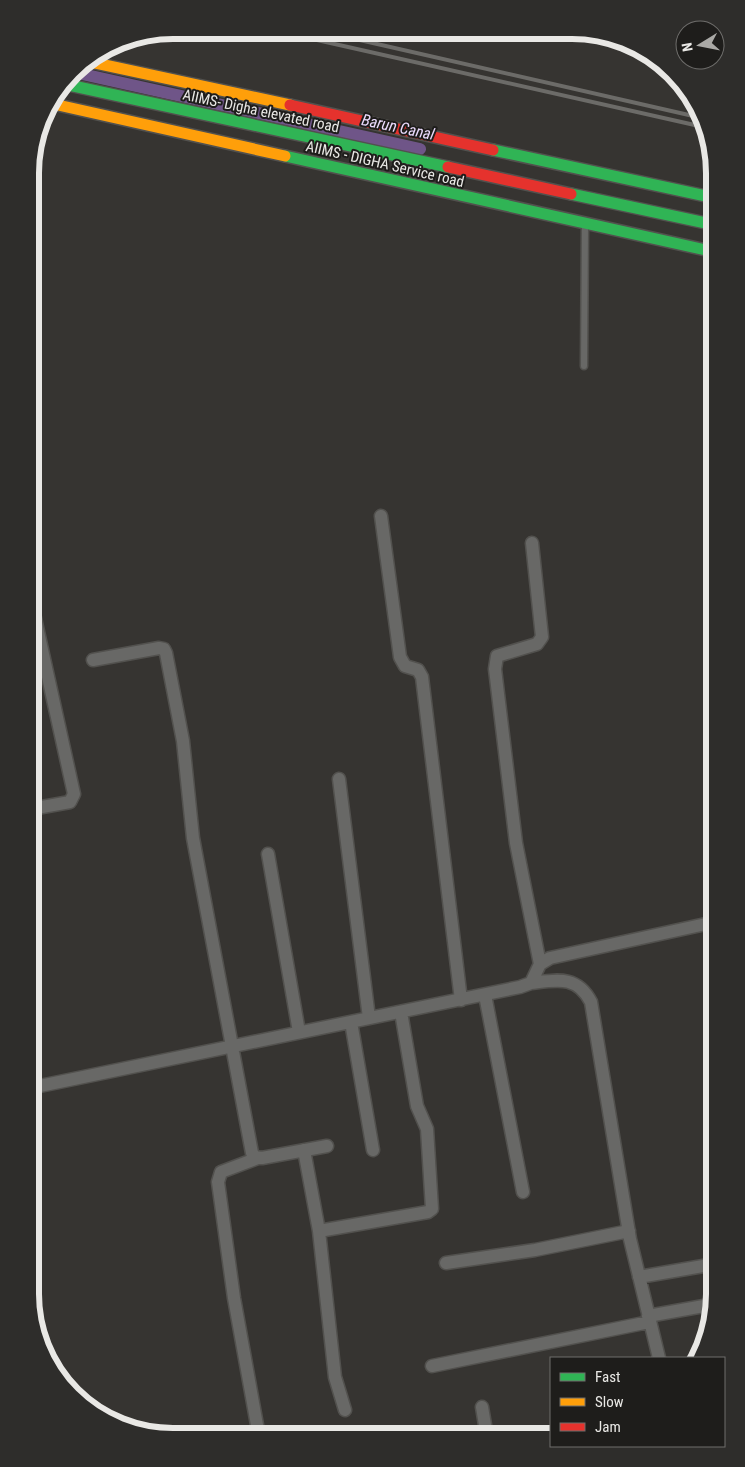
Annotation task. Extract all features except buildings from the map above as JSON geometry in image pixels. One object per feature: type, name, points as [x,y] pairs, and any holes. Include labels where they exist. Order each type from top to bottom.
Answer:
[{"type":"main road","name":"AIIMS- Digha elevated road","points":[[95,63],[706,196]]},
{"type":"main road","name":"AIIMS- Digha elevated road","points":[[71,86],[706,223]]},
{"type":"main road","name":"AIIMS - DIGHA Service road","points":[[57,105],[706,250]]},
{"type":"street","points":[[382,516],[400,657],[405,666],[418,670],[422,677],[461,1000]]},
{"type":"street","points":[[532,543],[542,638],[538,644],[497,656],[495,669],[516,843],[540,964]]},
{"type":"street","points":[[39,637],[74,797],[66,803],[39,808]]},
{"type":"street","points":[[94,660],[159,648],[165,650],[183,741],[193,838],[230,1046],[250,1149],[253,1156],[258,1158]]},
{"type":"street","points":[[339,779],[369,1018]]},
{"type":"street","points":[[268,854],[299,1032]]},
{"type":"street","points":[[530,983],[540,964],[550,958],[706,924]]},
{"type":"street","points":[[39,1086],[485,995],[530,983],[556,980],[574,983],[586,992],[591,1002],[629,1230],[659,1357]]},
{"type":"street","points":[[485,995],[523,1192]]},
{"type":"street","points":[[319,1231],[428,1212],[432,1209],[427,1129],[417,1106],[401,1012]]},
{"type":"street","points":[[351,1022],[373,1150]]},
{"type":"street","points":[[257,1428],[234,1298],[218,1182],[220,1172],[258,1158],[327,1146]]},
{"type":"street","points":[[304,1150],[319,1231],[335,1377],[345,1410]]},
{"type":"street","points":[[446,1263],[534,1250],[629,1230]]},
{"type":"street","points":[[639,1277],[706,1266]]},
{"type":"street","points":[[432,1366],[706,1306]]},
{"type":"street","points":[[482,1407],[486,1428]]},
{"type":"lane","points":[[584,366],[585,224]]},
{"type":"waterway","name":"Barun Canal","points":[[82,74],[420,149]]},
{"type":"railway","points":[[313,39],[698,126]]},
{"type":"railway","points":[[355,39],[693,116]]},
{"type":"traffic: fast","points":[[71,86],[448,167]]},
{"type":"traffic: fast","points":[[493,150],[706,196]]},
{"type":"traffic: fast","points":[[285,156],[706,250]]},
{"type":"traffic: fast","points":[[571,194],[706,223]]},
{"type":"traffic: slow","points":[[95,63],[290,105]]},
{"type":"traffic: slow","points":[[57,105],[285,156]]},
{"type":"traffic: jam","points":[[290,105],[493,150]]},
{"type":"traffic: jam","points":[[448,167],[571,194]]}]
